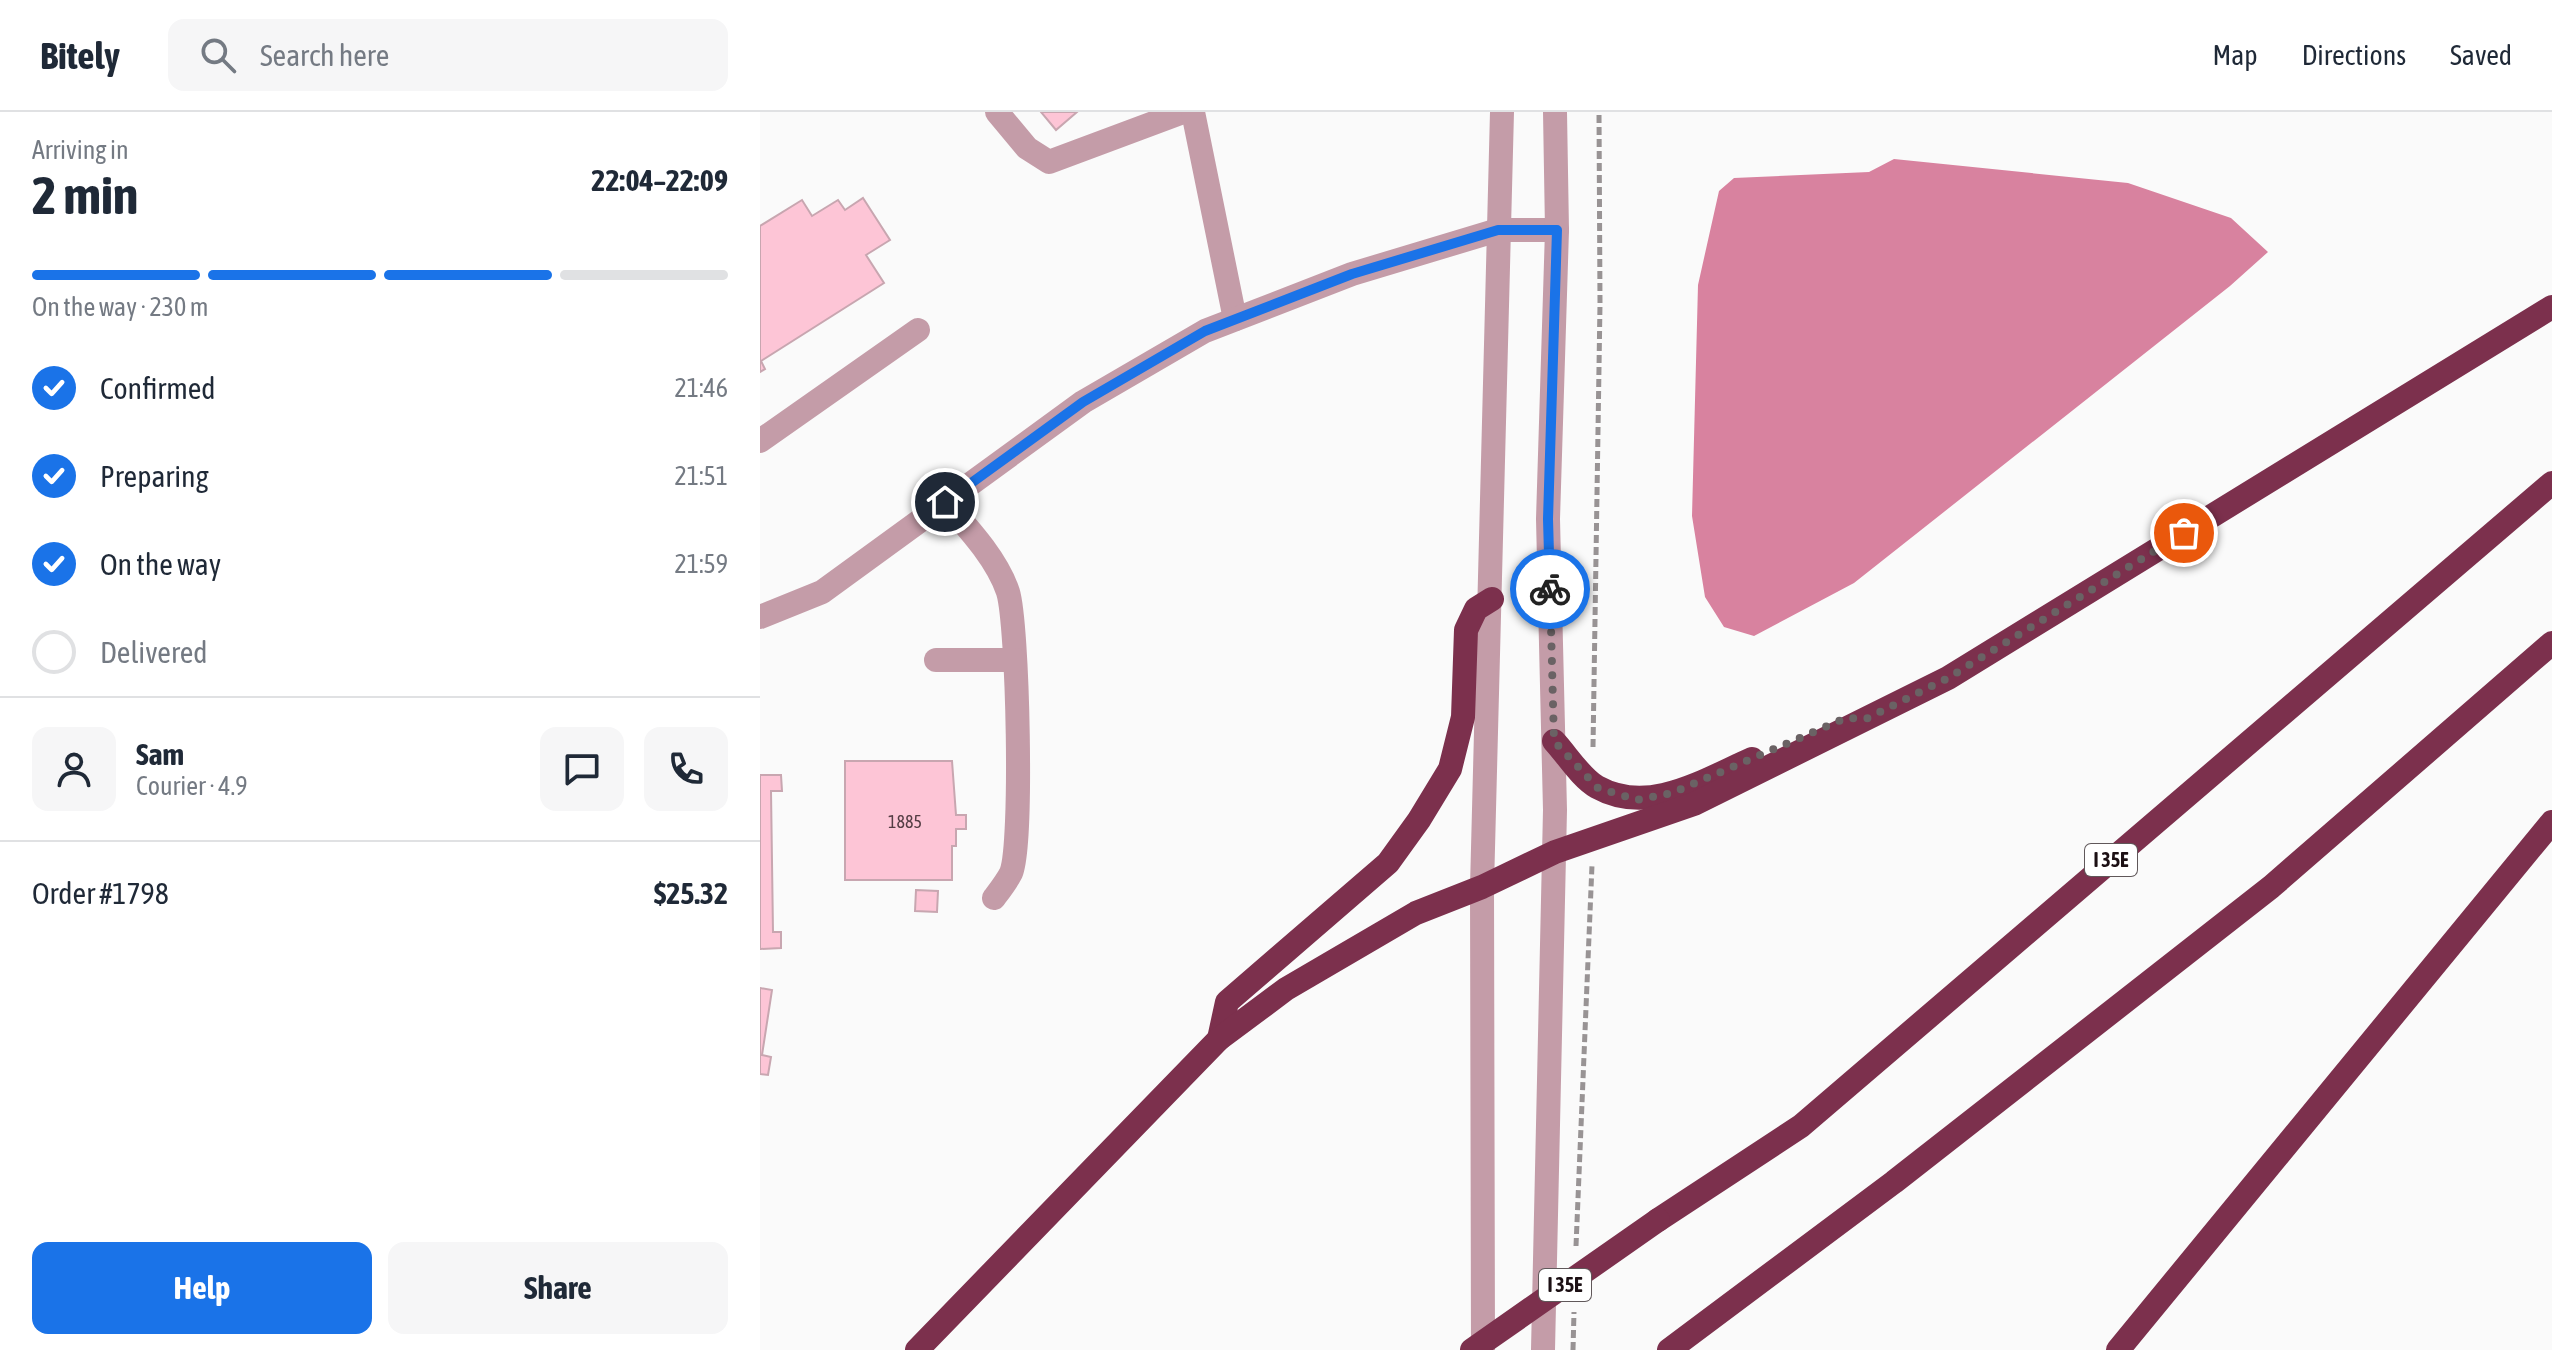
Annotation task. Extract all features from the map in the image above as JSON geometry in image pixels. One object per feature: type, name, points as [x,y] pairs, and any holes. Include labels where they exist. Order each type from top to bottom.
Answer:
[{"type":"highway","points":[[917,1350],[1219,1039],[1286,989],[1416,913],[1482,887],[1555,852],[1694,804],[1948,678],[2552,307]]},
{"type":"highway","name":"I 35E","points":[[1472,1350],[1658,1220],[1801,1126],[2552,483]]},
{"type":"highway","points":[[1219,1039],[1227,1002],[1388,863],[1419,820],[1450,769],[1463,717],[1466,630],[1476,609],[1492,599]]},
{"type":"highway","points":[[1674,1346],[1894,1182],[2271,887],[2552,643]]},
{"type":"highway","points":[[1554,741],[1590,782],[1637,800],[1672,793],[1846,718],[1866,719]]},
{"type":"highway","points":[[2118,1350],[2552,822]]},
{"type":"street","points":[[997,112],[1027,148],[1049,162],[1183,112]]},
{"type":"street","points":[[1193,112],[1235,319]]},
{"type":"street","points":[[1483,1350],[1482,887],[1492,599],[1502,112]]},
{"type":"street","points":[[1543,1350],[1555,852],[1548,519],[1557,230],[1555,112]]},
{"type":"street","points":[[760,617],[822,592],[1083,402],[1205,331],[1352,274],[1498,230],[1557,230]]},
{"type":"street","points":[[760,441],[918,330]]},
{"type":"street","points":[[945,502],[976,537],[1007,592],[1015,660],[1015,843],[1012,872],[994,898]]},
{"type":"street","points":[[936,660],[1015,660]]},
{"type":"path","points":[[1590,782],[1594,740],[1599,112]]},
{"type":"path","points":[[1576,1257],[1592,840]]},
{"type":"path","points":[[1573,1350],[1574,1304]]},
{"type":"shaded area","points":[[1894,159],[2128,183],[2231,218],[2268,252],[2230,286],[1854,583],[1754,636],[1724,627],[1705,597],[1692,516],[1698,285],[1719,191],[1734,178],[1869,172]]},
{"type":"building","points":[[1041,112],[1077,112],[1056,130]]},
{"type":"building","points":[[863,198],[890,240],[866,255],[884,283],[761,361],[765,369],[760,372],[760,226],[802,200],[812,216],[838,200],[845,210]]},
{"type":"building","points":[[845,761],[952,761],[956,815],[966,815],[966,829],[956,829],[956,846],[952,846],[952,880],[845,880]]},
{"type":"building","points":[[760,775],[781,775],[782,791],[771,791],[773,932],[781,932],[781,948],[760,949]]},
{"type":"building","points":[[916,890],[938,891],[937,912],[915,911]]},
{"type":"building","points":[[760,988],[772,990],[762,1055],[771,1057],[768,1075],[760,1074]]},
{"type":"way so far","points":[[1550,589],[1554,741],[1598,788],[1637,800],[1672,793],[1846,718],[1866,719],[1948,678],[2184,533]]},
{"type":"route","points":[[945,502],[1083,402],[1205,331],[1352,274],[1498,230],[1557,230],[1548,519],[1550,589]]}]
